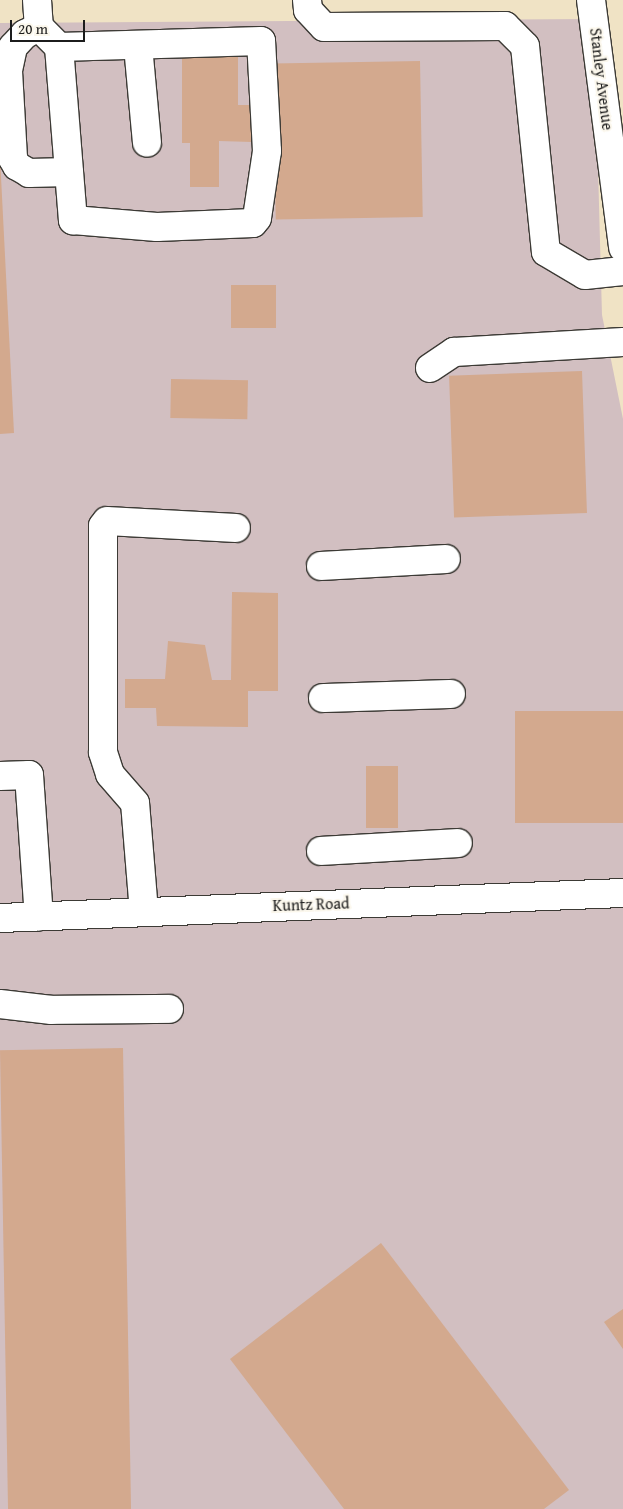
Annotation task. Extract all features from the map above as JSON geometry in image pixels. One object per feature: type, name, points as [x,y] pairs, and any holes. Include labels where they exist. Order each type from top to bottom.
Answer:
[{"type":"street","points":[[37,0],[39,27],[59,47],[71,215],[77,222],[158,227],[246,226],[257,218],[267,151],[261,41],[59,47]]},
{"type":"street","points":[[307,0],[308,10],[324,27],[505,26],[525,46],[546,252],[585,275],[623,271]]},
{"type":"street","name":"Stanley Avenue","points":[[591,0],[623,248]]},
{"type":"street","points":[[39,27],[25,34],[13,47],[8,71],[13,158],[17,166],[29,174],[68,172]]},
{"type":"street","points":[[138,46],[147,143]]},
{"type":"street","points":[[430,368],[454,352],[623,342]]},
{"type":"street","points":[[144,912],[135,803],[110,774],[103,752],[103,526],[107,521],[236,528]]},
{"type":"street","points":[[321,566],[446,559]]},
{"type":"street","points":[[323,698],[451,694]]},
{"type":"street","points":[[0,776],[29,775],[39,916]]},
{"type":"street","points":[[321,851],[458,843]]},
{"type":"street","name":"Kuntz Road","points":[[0,918],[623,892]]},
{"type":"street","points":[[0,1004],[52,1010],[168,1009]]},
{"type":"shaded area","points":[[594,19],[602,315],[623,419],[623,1509],[0,1509],[0,23]]},
{"type":"building","points":[[182,53],[238,53],[238,105],[253,105],[252,142],[219,141],[219,187],[190,187],[190,143],[182,143]]},
{"type":"building","points":[[420,61],[423,217],[276,220],[273,64]]},
{"type":"building","points":[[0,157],[14,433],[0,434]]},
{"type":"building","points":[[231,285],[276,285],[276,328],[231,328]]},
{"type":"building","points":[[582,371],[587,513],[454,518],[449,376]]},
{"type":"building","points":[[171,379],[248,380],[247,419],[170,418]]},
{"type":"building","points":[[232,592],[278,593],[278,691],[248,691],[248,727],[157,726],[156,708],[125,708],[125,679],[165,679],[168,641],[205,645],[212,680],[231,680]]},
{"type":"building","points":[[515,711],[623,711],[623,823],[515,823]]},
{"type":"building","points":[[366,766],[398,766],[398,828],[366,828]]},
{"type":"building","points":[[123,1048],[131,1509],[8,1509],[0,1050]]},
{"type":"building","points":[[381,1243],[569,1490],[544,1509],[344,1509],[230,1359]]},
{"type":"building","points":[[623,1309],[623,1349],[604,1322]]}]
